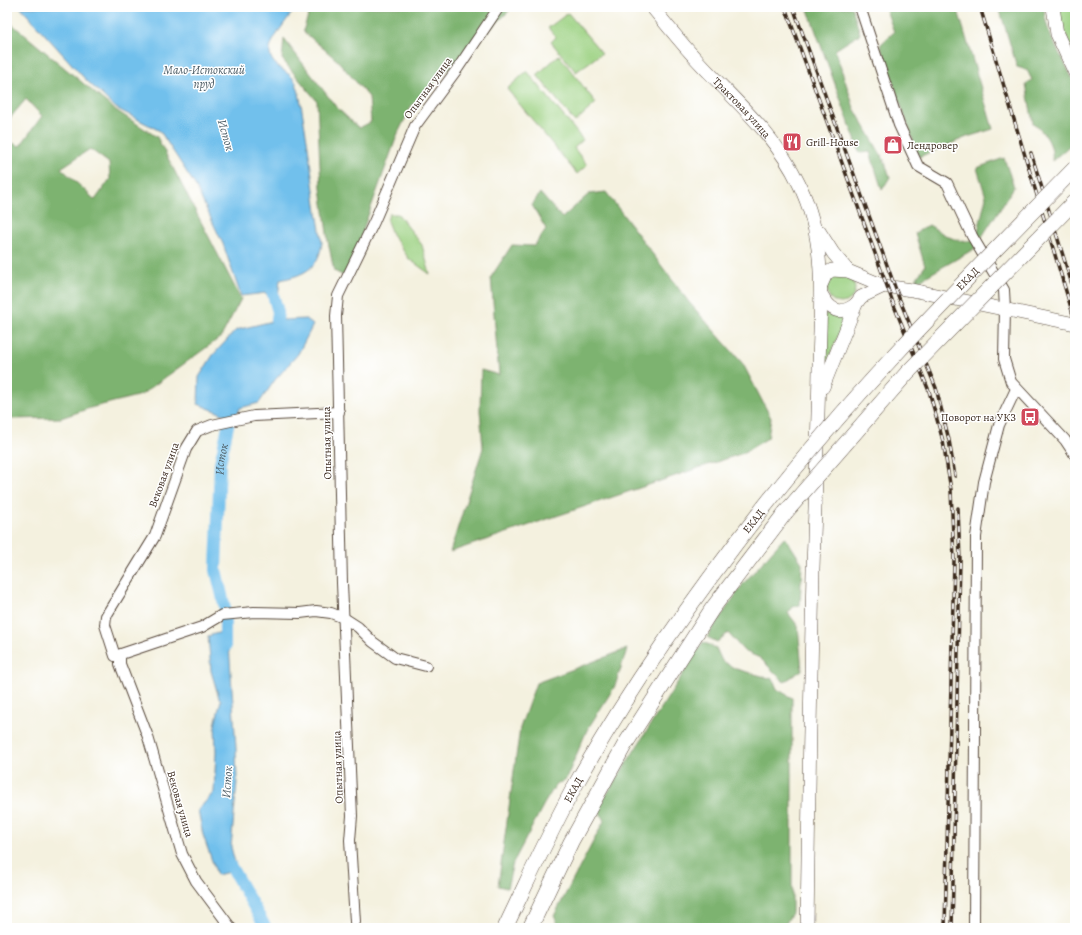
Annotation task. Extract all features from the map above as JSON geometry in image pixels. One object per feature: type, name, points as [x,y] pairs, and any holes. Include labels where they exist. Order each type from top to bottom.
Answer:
[{"type":"highway","name":"ЕКАД","points":[[505,928],[542,850],[576,784],[626,701],[716,568],[814,446],[926,320],[1075,168]]},
{"type":"highway","name":"ЕКАД","points":[[530,928],[571,842],[624,746],[712,608],[785,513],[907,373],[1075,202]]},
{"type":"main road","name":"Трактовая улица","points":[[652,7],[696,59],[762,128],[782,153],[800,185],[813,220]]},
{"type":"main road","points":[[1053,7],[1057,34],[1075,73]]},
{"type":"main road","points":[[813,220],[833,253],[860,284],[859,301],[835,352],[819,396]]},
{"type":"main road","points":[[807,928],[813,577],[821,289],[819,248],[813,220]]},
{"type":"main road","points":[[884,286],[850,308],[840,311],[828,305],[821,289],[826,274],[832,270],[850,272],[884,286],[1075,324]]},
{"type":"street","name":"Опытная улица","points":[[355,922],[350,840],[352,816],[344,618],[336,316],[338,296],[374,222],[415,126],[458,68],[499,7]]},
{"type":"street","points":[[860,7],[899,125],[918,166],[947,183],[972,236],[1004,290],[1004,359],[1008,375],[1016,389],[1065,440],[1075,455]]},
{"type":"street","points":[[974,928],[976,537],[984,482],[999,425],[1016,389]]},
{"type":"street","name":"Вековая улица","points":[[231,928],[196,881],[182,854],[148,737],[105,625],[106,616],[155,536],[190,440],[197,431],[229,421],[254,416],[339,412]]},
{"type":"street","points":[[118,656],[202,627],[226,615],[316,611],[331,613],[344,618],[358,627],[394,658],[426,666]]},
{"type":"green space","points":[[311,7],[513,7],[412,105],[398,133],[365,224],[358,249],[344,276],[334,271],[328,241],[321,188],[317,101],[282,59],[284,39],[337,108],[359,128],[371,122],[369,97],[338,61],[303,31]]},
{"type":"green space","points":[[807,7],[852,7],[860,34],[835,50],[854,108],[884,160],[890,177],[882,190],[870,152],[860,153]]},
{"type":"green space","points":[[885,7],[957,7],[993,129],[967,137],[919,157],[880,45],[894,32]]},
{"type":"green space","points":[[999,7],[1044,7],[1045,18],[1051,37],[1074,83],[1076,102],[1075,141],[1052,161],[1052,149],[1048,139],[1033,123],[1026,84],[1032,80],[1027,70],[1017,67]]},
{"type":"green space","points":[[1057,7],[1075,7],[1075,53],[1057,18]]},
{"type":"green space","points":[[568,13],[602,53],[576,72],[551,42],[556,37],[548,28]]},
{"type":"green space","points":[[7,20],[114,109],[157,137],[241,299],[221,337],[141,395],[90,408],[61,418],[7,419],[7,141],[20,146],[42,116],[26,99],[10,118],[7,130]],"holes":[[[90,149],[109,163],[110,179],[95,200],[61,168]]]},
{"type":"green space","points":[[559,55],[596,103],[575,122],[537,75]]},
{"type":"green space","points":[[527,71],[583,140],[574,148],[587,165],[577,174],[507,89]]},
{"type":"green space","points":[[1004,158],[1014,187],[974,249],[913,284],[925,266],[915,233],[929,225],[957,240],[976,240],[986,197],[977,168]]},
{"type":"green space","points":[[606,192],[688,301],[743,364],[771,418],[768,438],[743,453],[450,552],[483,448],[480,410],[481,370],[499,375],[491,277],[512,245],[534,246],[546,229],[532,205],[540,193],[562,218],[589,194]]},
{"type":"green space","points":[[389,214],[398,214],[422,245],[430,274],[409,259],[392,234],[387,221]]},
{"type":"green space","points":[[841,275],[851,279],[855,289],[851,299],[841,303],[831,299],[827,289],[831,279]]},
{"type":"green space","points":[[825,313],[846,318],[823,371]]},
{"type":"green space","points":[[785,537],[802,563],[800,605],[793,607],[788,613],[798,626],[802,670],[784,682],[760,658],[744,651],[728,633],[717,642],[707,637],[743,584]]},
{"type":"green space","points":[[703,642],[716,648],[722,661],[736,669],[773,679],[777,689],[792,698],[792,913],[783,928],[560,928],[554,916],[604,821],[598,808]]},
{"type":"green space","points":[[627,649],[615,686],[587,730],[566,779],[555,786],[544,804],[513,863],[507,888],[498,886],[520,728],[536,683]]},
{"type":"water","name":"Мало-Истокский пруд","points":[[20,7],[295,7],[275,37],[270,49],[270,54],[274,63],[294,79],[299,95],[322,242],[318,259],[314,265],[303,273],[280,280],[278,299],[270,299],[266,293],[241,296],[223,244],[195,185],[160,131],[116,108],[86,80]]},
{"type":"water","points":[[281,312],[283,320],[306,319],[313,325],[298,354],[275,380],[259,403],[240,408],[238,413],[230,417],[198,404],[199,377],[213,355],[236,330],[273,321],[275,313]]},
{"type":"water","points":[[228,630],[237,782],[231,847],[237,870],[217,875],[203,835],[198,810],[214,792],[216,752],[215,725],[221,700],[219,698],[211,671],[208,636]]},
{"type":"waterway","name":"Исток","points":[[270,284],[278,312],[276,328]]},
{"type":"waterway","name":"Исток","points":[[225,647],[225,608],[216,570],[220,463],[231,412]]},
{"type":"waterway","name":"Исток","points":[[226,858],[266,928]]},
{"type":"railway","points":[[785,7],[895,308],[929,391],[943,441],[951,490],[954,560],[945,928]]},
{"type":"railway","points":[[793,7],[899,298],[936,388],[949,440],[955,476]]},
{"type":"railway","points":[[980,7],[1075,321]]},
{"type":"railway","points":[[1031,153],[1075,294]]},
{"type":"railway","points":[[952,928],[960,560],[958,508]]},
{"type":"place","name":"Grill-House","points":[[792,142]]},
{"type":"place","name":"Лендровер","points":[[893,145]]},
{"type":"place","name":"Поворот на УКЗ","points":[[1030,417]]}]
